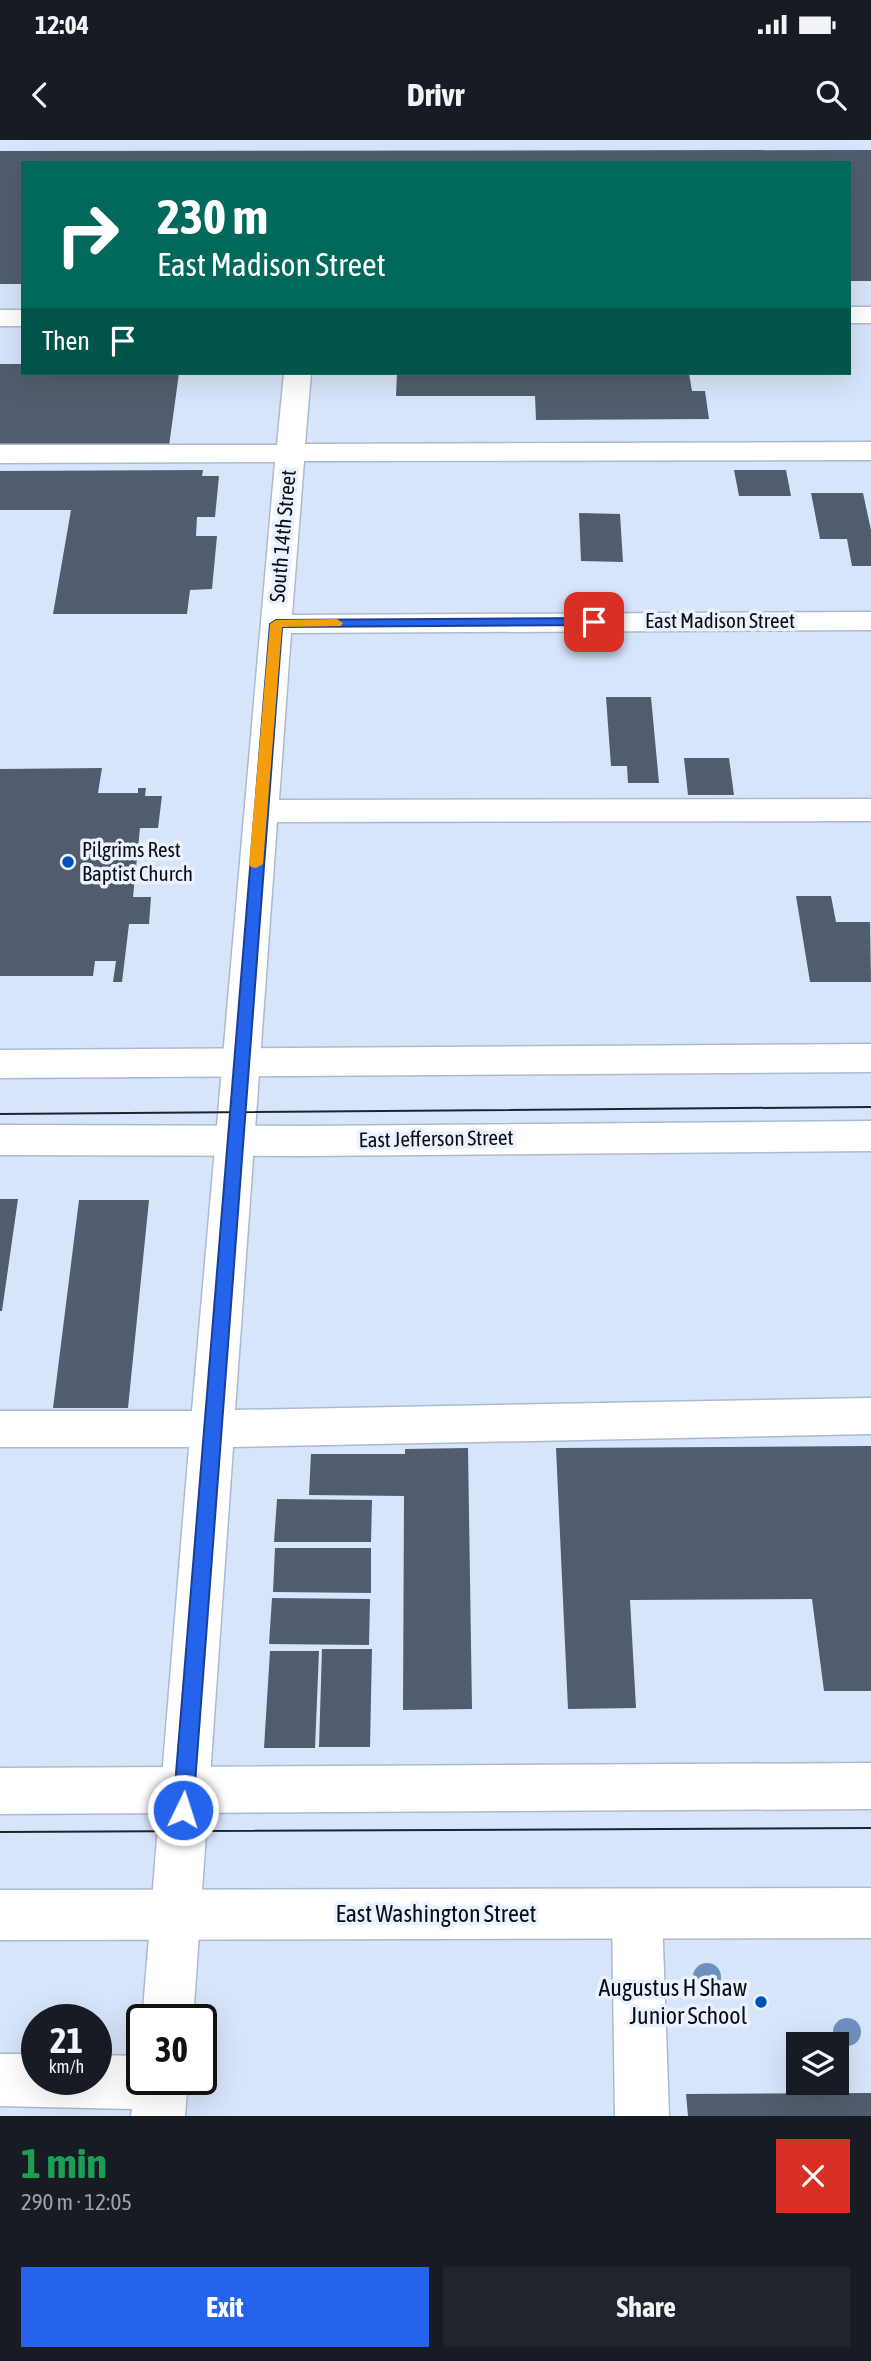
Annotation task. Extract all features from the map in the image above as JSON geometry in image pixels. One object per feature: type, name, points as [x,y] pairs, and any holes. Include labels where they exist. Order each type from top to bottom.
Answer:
[{"type":"main road","points":[[851,315],[871,315]]},
{"type":"main road","points":[[0,318],[21,318]]},
{"type":"main road","name":"South 14th Street","points":[[168,2004],[240,1062],[297,375]]},
{"type":"main road","points":[[0,454],[871,451]]},
{"type":"main road","name":"East Madison Street","points":[[276,624],[871,621]]},
{"type":"main road","points":[[261,811],[871,810]]},
{"type":"main road","points":[[0,1064],[871,1058]]},
{"type":"main road","name":"East Jefferson Street","points":[[0,1140],[871,1136]]},
{"type":"main road","points":[[0,1429],[213,1429],[871,1416]]},
{"type":"main road","points":[[0,1791],[871,1786]]},
{"type":"main road","name":"East Washington Street","points":[[0,1915],[871,1913]]},
{"type":"main road","points":[[637,1914],[642,2116]]},
{"type":"main road","points":[[0,2080],[126,2090]]},
{"type":"building","points":[[871,150],[871,281],[851,281],[851,161],[21,161],[21,284],[0,284],[0,151]]},
{"type":"building","points":[[0,364],[21,364],[21,375],[179,375],[169,446],[0,447]]},
{"type":"building","points":[[397,375],[689,375],[692,391],[705,391],[709,419],[536,420],[535,396],[396,396]]},
{"type":"building","points":[[203,470],[202,476],[219,476],[215,517],[197,517],[196,536],[217,536],[212,589],[190,590],[187,614],[53,614],[71,510],[0,510],[0,471]]},
{"type":"building","points":[[734,470],[786,470],[791,496],[739,496]]},
{"type":"building","points":[[811,493],[863,493],[871,530],[871,566],[852,566],[847,539],[820,539]]},
{"type":"building","points":[[579,513],[620,514],[623,562],[581,561]]},
{"type":"building","points":[[606,697],[651,697],[659,783],[628,783],[627,766],[611,766]]},
{"type":"building","points":[[684,758],[729,758],[734,795],[688,795]]},
{"type":"building","name":"Pilgrims Rest Baptist Church","points":[[102,768],[98,793],[138,793],[138,788],[146,788],[145,796],[162,796],[158,828],[140,828],[133,897],[151,897],[149,924],[129,924],[122,982],[113,982],[116,961],[95,961],[93,976],[0,976],[0,769]]},
{"type":"building","points":[[796,896],[831,896],[836,922],[870,922],[871,982],[810,982]]},
{"type":"building","points":[[0,1199],[18,1199],[2,1311],[0,1311]]},
{"type":"building","points":[[79,1200],[149,1200],[128,1408],[53,1408]]},
{"type":"building","points":[[871,1446],[871,1691],[824,1691],[812,1599],[630,1600],[636,1708],[568,1709],[556,1448]]},
{"type":"building","points":[[468,1448],[472,1709],[403,1710],[404,1496],[309,1495],[311,1454],[405,1454],[405,1449]]},
{"type":"building","points":[[277,1499],[372,1500],[371,1542],[274,1542]]},
{"type":"building","points":[[275,1548],[371,1548],[371,1593],[273,1592]]},
{"type":"building","points":[[272,1598],[370,1599],[369,1645],[269,1644]]},
{"type":"building","points":[[322,1649],[372,1649],[370,1747],[319,1747]]},
{"type":"building","points":[[270,1651],[319,1651],[315,1748],[264,1748]]},
{"type":"building","points":[[871,2093],[871,2116],[688,2116],[686,2094],[849,2095]]},
{"type":"tram line","points":[[0,1114],[871,1107]]},
{"type":"tram line","points":[[0,1832],[871,1828]]},
{"type":"slow traffic","points":[[256,864],[276,624],[337,623]]},
{"type":"place","name":"Pilgrims Rest Baptist Church","points":[[68,862]]},
{"type":"place","name":"Augustus H Shaw Junior School","points":[[761,2002]]},
{"type":"route","points":[[183,1810],[276,624],[594,622]]}]
